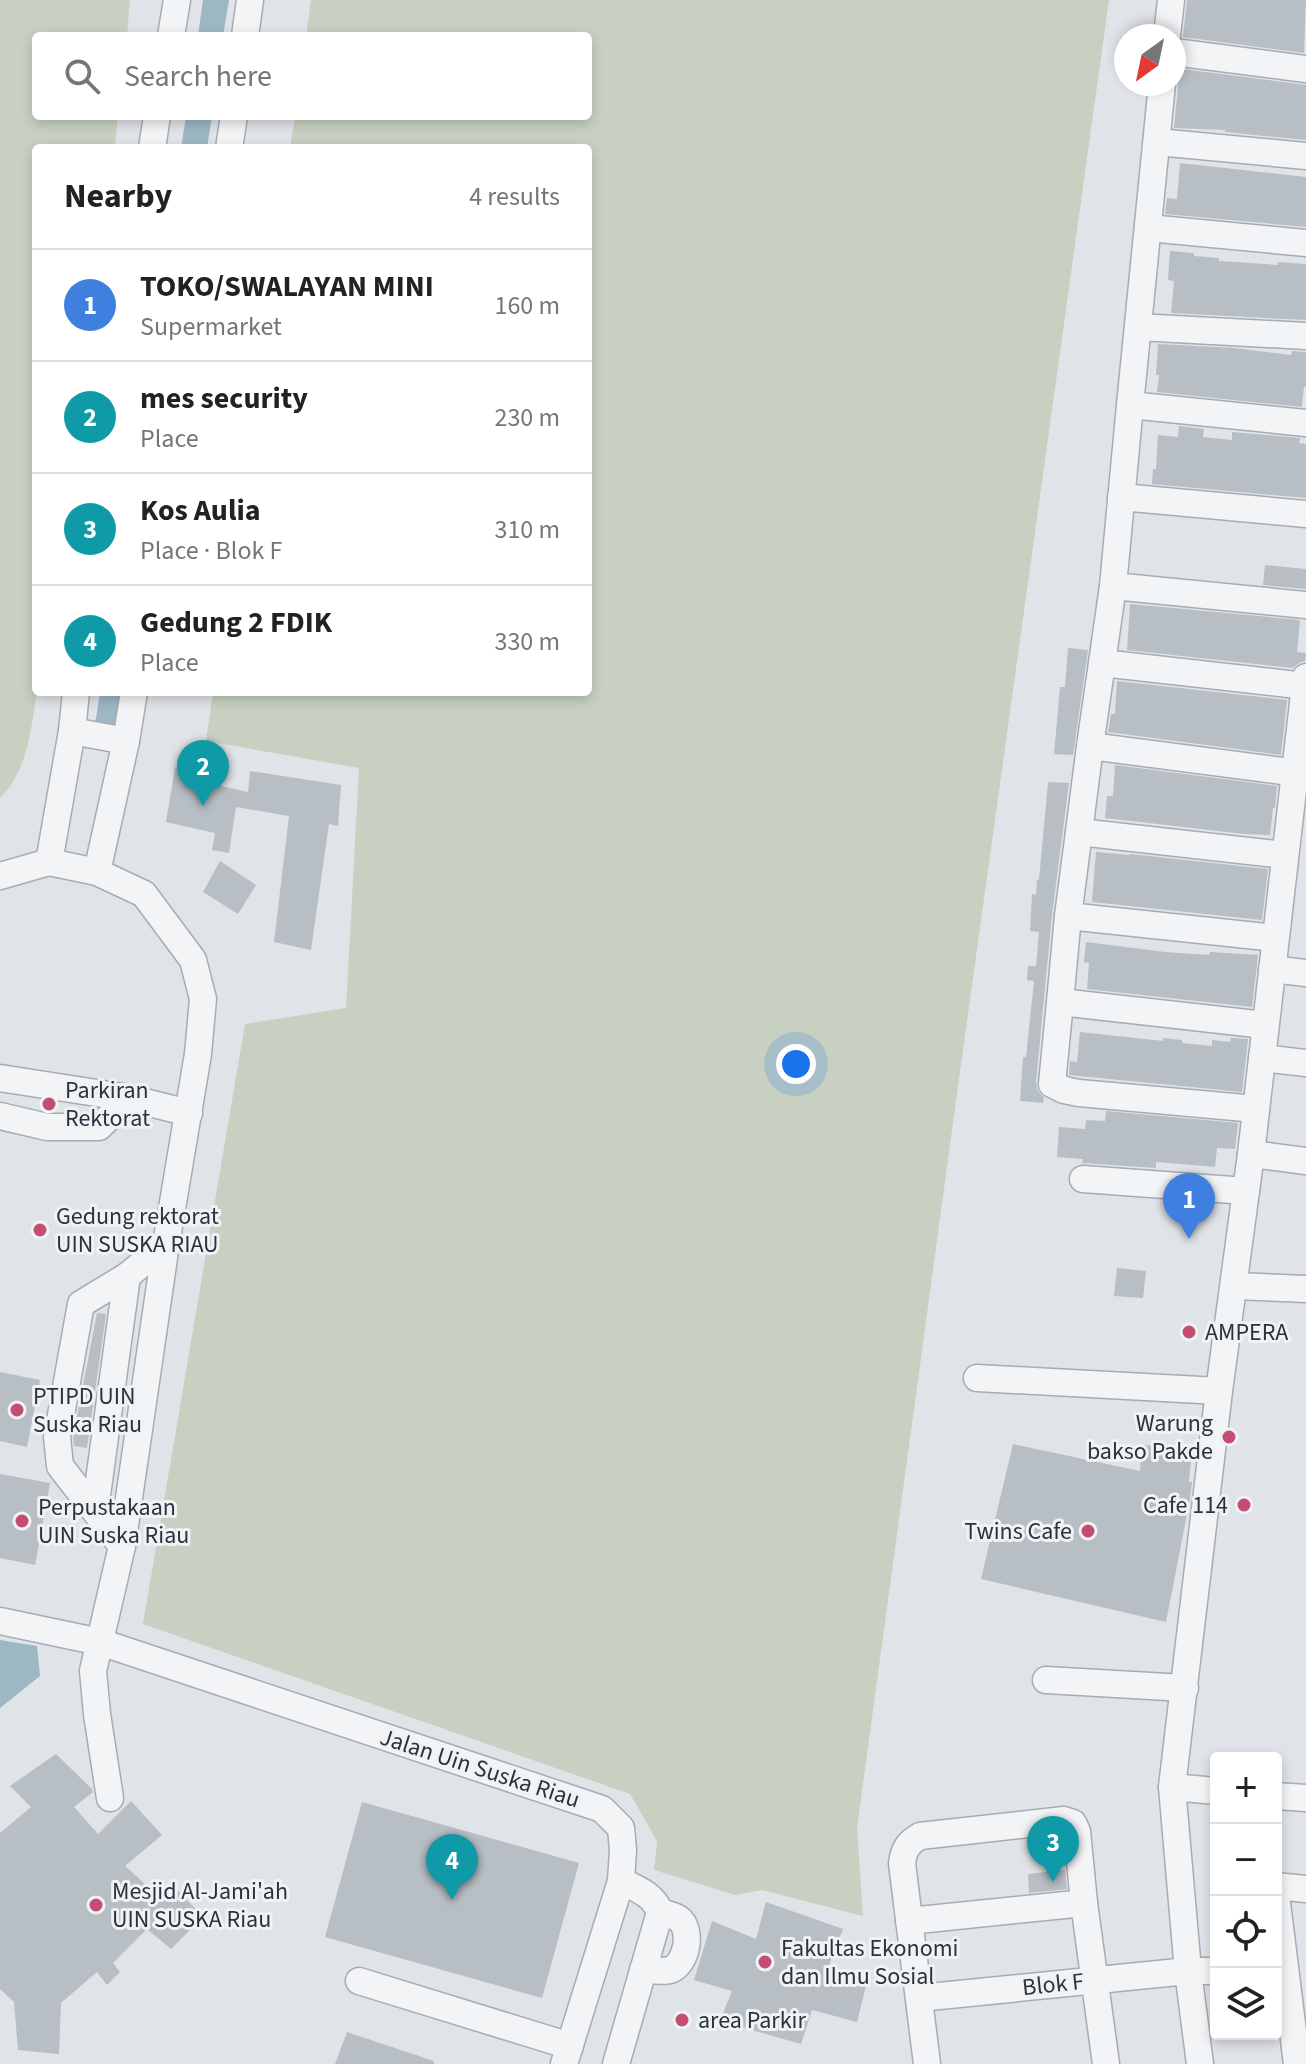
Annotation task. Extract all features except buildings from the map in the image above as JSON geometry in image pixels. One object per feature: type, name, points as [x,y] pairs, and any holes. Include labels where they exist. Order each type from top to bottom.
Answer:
[{"type":"street","points":[[172,32],[177,0]]},
{"type":"street","points":[[246,32],[250,0]]},
{"type":"street","points":[[1168,24],[1171,0]]},
{"type":"street","points":[[1186,54],[1306,69]]},
{"type":"street","points":[[1161,96],[1113,586],[1068,916],[1052,1084],[1079,1093],[1256,1109]]},
{"type":"street","points":[[153,144],[156,120]]},
{"type":"street","points":[[230,144],[233,120]]},
{"type":"street","points":[[1157,142],[1306,156]]},
{"type":"street","points":[[1148,228],[1306,243]]},
{"type":"street","points":[[1138,327],[1306,336]]},
{"type":"street","points":[[1130,405],[1306,423]]},
{"type":"street","points":[[1121,497],[1306,514]]},
{"type":"street","points":[[1113,586],[1306,605]]},
{"type":"street","points":[[1102,663],[1306,683],[1291,873],[1275,938],[1172,1787],[1188,1971],[1200,2064]]},
{"type":"street","points":[[49,862],[60,799],[77,732],[76,696]]},
{"type":"street","points":[[97,872],[110,814],[120,740],[133,696]]},
{"type":"street","points":[[77,732],[120,740]]},
{"type":"street","points":[[1090,746],[1300,774]]},
{"type":"street","points":[[1079,832],[1291,873]]},
{"type":"street","points":[[0,876],[49,862],[97,872],[144,894],[193,960],[203,999],[198,1054],[166,1244],[122,1546],[93,1671],[110,1798]]},
{"type":"street","points":[[1068,916],[1275,938]]},
{"type":"street","points":[[1272,969],[1306,973]]},
{"type":"street","points":[[1060,1002],[1265,1025]]},
{"type":"street","points":[[1262,1058],[1306,1063]]},
{"type":"street","points":[[0,1078],[129,1098],[189,1113]]},
{"type":"street","points":[[0,1116],[47,1127],[99,1127],[129,1098]]},
{"type":"street","points":[[1251,1154],[1306,1161]]},
{"type":"street","points":[[1083,1179],[1246,1191]]},
{"type":"street","points":[[122,1546],[60,1466],[57,1437],[81,1304],[127,1276],[166,1244]]},
{"type":"street","points":[[95,1510],[127,1276]]},
{"type":"street","points":[[1234,1286],[1306,1289]]},
{"type":"street","points":[[977,1378],[1219,1391]]},
{"type":"street","name":"Jalan Uin Suska Riau","points":[[0,1621],[100,1642],[602,1809],[621,1828],[621,1881],[567,2055]]},
{"type":"street","points":[[1046,1680],[1185,1688]]},
{"type":"street","points":[[1172,1787],[1210,1790]]},
{"type":"street","points":[[1282,1796],[1306,1798]]},
{"type":"street","points":[[927,2064],[902,1863],[909,1842],[920,1836],[1064,1820],[1073,1823],[1077,1831],[1106,2064]]},
{"type":"street","points":[[616,2064],[643,1970],[670,1970],[681,1961],[687,1931],[679,1919],[660,1912],[656,1902],[646,1893],[621,1881]]},
{"type":"street","points":[[1282,1887],[1306,1889]]},
{"type":"street","points":[[1276,1896],[1289,1971],[1297,2064]]},
{"type":"street","points":[[909,1921],[1084,1903]]},
{"type":"street","name":"Blok F","points":[[919,1998],[1210,1971]]},
{"type":"street","points":[[359,1981],[567,2055]]},
{"type":"green space","points":[[0,0],[130,0],[127,32],[32,32],[32,120],[118,120],[115,144],[32,144],[32,696],[36,696],[22,762],[17,775],[0,798]]},
{"type":"green space","points":[[311,0],[1109,0],[857,1828],[863,1916],[762,1890],[735,1895],[654,1870],[657,1841],[630,1794],[143,1624],[245,1024],[346,1008],[359,768],[206,741],[212,696],[592,696],[592,144],[291,144],[294,120],[592,120],[592,32],[307,32]]},
{"type":"water","points":[[203,0],[229,0],[224,32],[199,32]]},
{"type":"water","points":[[185,120],[211,120],[208,144],[182,144]]},
{"type":"water","points":[[99,696],[128,696],[122,738],[94,732]]},
{"type":"water","points":[[0,1640],[37,1646],[40,1676],[0,1708]]},
{"type":"place","name":"mes security","points":[[203,806]]},
{"type":"place","name":"Parkiran Rektorat","points":[[49,1104]]},
{"type":"place","name":"Gedung rektorat UIN SUSKA RIAU","points":[[40,1230]]},
{"type":"place","name":"TOKO/SWALAYAN MINI","points":[[1189,1239]]},
{"type":"place","name":"AMPERA","points":[[1189,1332]]},
{"type":"place","name":"PTIPD UIN Suska Riau","points":[[17,1410]]},
{"type":"place","name":"Warung bakso Pakde","points":[[1229,1437]]},
{"type":"place","name":"Cafe 114","points":[[1244,1505]]},
{"type":"place","name":"Perpustakaan UIN Suska Riau","points":[[22,1521]]},
{"type":"place","name":"Twins Cafe","points":[[1088,1531]]},
{"type":"place","name":"Kos Aulia","points":[[1053,1882]]},
{"type":"place","name":"Gedung 2 FDIK","points":[[452,1900]]},
{"type":"place","name":"Mesjid Al-Jami'ah UIN SUSKA Riau","points":[[96,1905]]},
{"type":"place","name":"Fakultas Ekonomi dan Ilmu Sosial","points":[[765,1962]]},
{"type":"place","name":"area Parkir","points":[[682,2020]]}]
